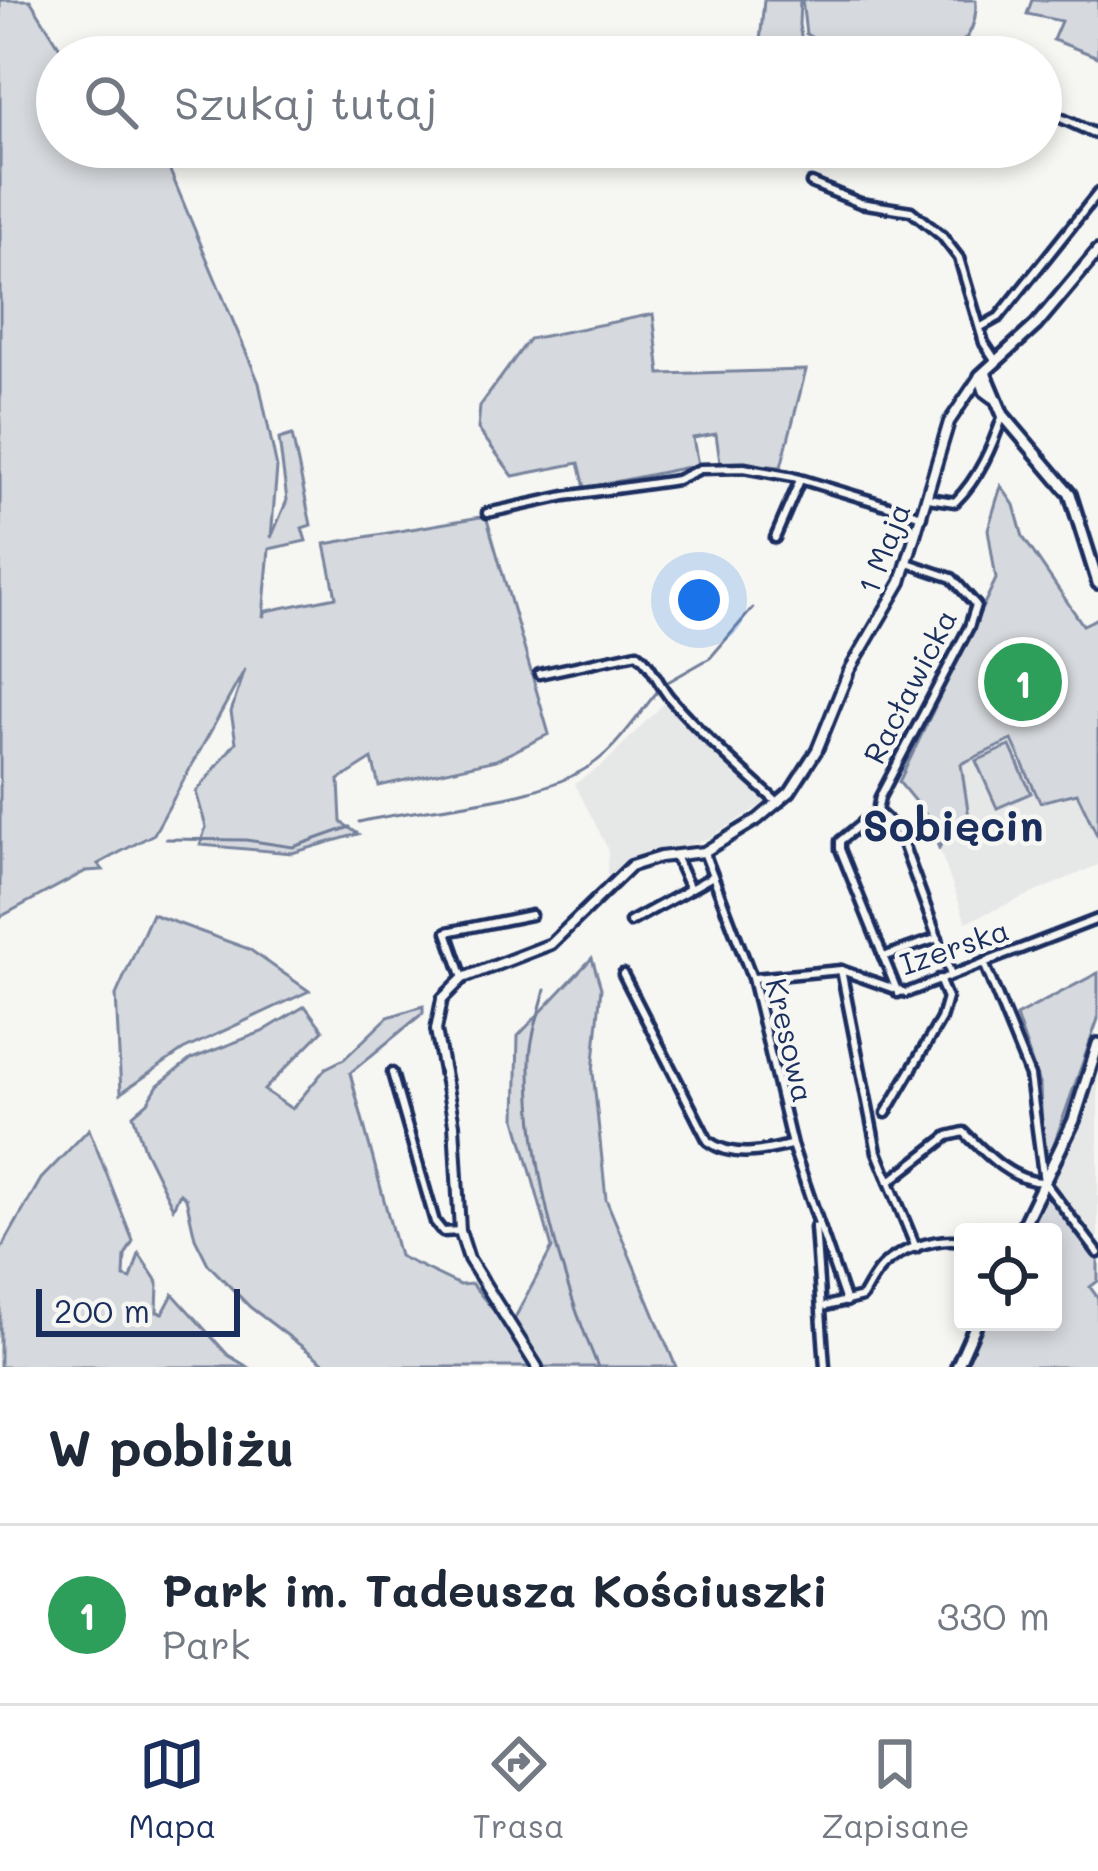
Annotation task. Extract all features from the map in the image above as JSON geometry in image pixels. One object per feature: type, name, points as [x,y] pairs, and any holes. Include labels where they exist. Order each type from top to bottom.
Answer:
[{"type":"main road","name":"1 Maja","points":[[983,374],[1036,325],[1098,251]]},
{"type":"main road","points":[[983,374],[1003,415],[1070,494],[1098,583]]},
{"type":"main road","points":[[1024,1223],[1074,1120],[1098,1044]]},
{"type":"main road","points":[[957,1367],[973,1331]]},
{"type":"street","points":[[1062,119],[1098,135]]},
{"type":"street","points":[[811,183],[860,203],[902,208],[932,227],[959,258],[984,343],[996,362]]},
{"type":"street","points":[[981,327],[999,317],[1098,193]]},
{"type":"street","name":"1 Maja","points":[[704,852],[778,803],[811,762],[848,671],[890,605],[908,563],[949,422],[983,374]]},
{"type":"street","points":[[968,390],[989,394]]},
{"type":"street","points":[[928,498],[955,502],[969,488],[1003,415]]},
{"type":"street","points":[[488,513],[676,480],[700,470],[764,470],[922,516]]},
{"type":"street","points":[[776,538],[800,480]]},
{"type":"street","name":"Racławicka","points":[[883,957],[841,842],[877,811],[976,605],[952,578],[908,563]]},
{"type":"street","points":[[539,674],[637,653],[682,710],[778,803]]},
{"type":"street","points":[[877,811],[898,830],[951,975]]},
{"type":"street","points":[[536,1367],[470,1259],[460,1231],[454,1124],[436,1030],[442,999],[463,978],[551,944],[620,873],[646,860],[704,852]]},
{"type":"street","name":"Kresowa","points":[[704,852],[752,978],[791,1145],[814,1218]]},
{"type":"street","points":[[675,856],[690,889]]},
{"type":"street","points":[[630,922],[713,875]]},
{"type":"street","points":[[463,978],[447,932],[532,915]]},
{"type":"street","name":"Izerska","points":[[752,978],[841,970],[898,993],[1098,919]]},
{"type":"street","points":[[898,993],[883,957],[938,938]]},
{"type":"street","points":[[984,963],[1030,1076],[1044,1182],[1098,1252]]},
{"type":"street","points":[[841,970],[866,1108],[887,1183],[916,1248]]},
{"type":"street","points":[[623,974],[708,1141],[723,1150],[748,1153],[791,1145]]},
{"type":"street","points":[[886,1113],[940,1019],[946,998],[939,980]]},
{"type":"street","points":[[392,1073],[435,1222],[443,1232],[460,1231]]},
{"type":"street","points":[[887,1183],[948,1136],[964,1132],[1005,1168],[1027,1180],[1044,1182]]},
{"type":"street","points":[[814,1218],[825,1366]]},
{"type":"street","points":[[814,1218],[846,1302]]},
{"type":"street","points":[[822,1307],[862,1297],[880,1267],[916,1248],[941,1238],[954,1240]]},
{"type":"shaded area","points":[[0,0],[30,0],[53,36],[36,36],[36,168],[169,168],[259,383],[277,468],[271,538],[287,500],[279,439],[292,435],[311,525],[302,528],[306,541],[269,549],[263,617],[266,611],[336,597],[325,544],[486,516],[549,734],[496,760],[379,786],[372,759],[339,780],[341,822],[358,834],[292,853],[200,845],[206,827],[196,792],[236,742],[231,712],[245,669],[154,834],[98,864],[103,870],[86,871],[0,917]]},
{"type":"shaded area","points":[[764,0],[800,0],[801,36],[761,36]]},
{"type":"shaded area","points":[[802,0],[976,0],[966,36],[806,34]]},
{"type":"shaded area","points":[[1032,0],[1098,0],[1098,57],[1062,43],[1062,36],[1055,36],[1061,21],[1027,14]]},
{"type":"shaded area","points":[[653,314],[660,374],[806,370],[781,467],[720,462],[716,434],[693,438],[698,465],[585,488],[579,463],[513,476],[478,429],[480,406],[529,339]]},
{"type":"shaded area","points":[[1001,486],[1014,505],[1023,537],[1083,625],[1098,618],[1098,837],[1077,793],[1040,802],[1012,740],[961,764],[969,817],[948,832],[939,848],[926,815],[899,782],[996,579],[988,529]]},
{"type":"shaded area","points":[[667,700],[769,800],[711,837],[607,874],[608,849],[575,784],[604,764]]},
{"type":"shaded area","points":[[1012,739],[1077,793],[1098,837],[1098,865],[966,922],[939,848],[948,832],[961,764]]},
{"type":"shaded area","points":[[1010,746],[1031,793],[997,808],[976,761]]},
{"type":"shaded area","points":[[152,914],[249,949],[309,991],[183,1050],[121,1093],[116,995]]},
{"type":"shaded area","points":[[592,958],[601,988],[593,1072],[606,1199],[676,1367],[329,1367],[250,1307],[208,1264],[195,1238],[186,1198],[180,1193],[173,1208],[133,1115],[158,1085],[191,1059],[262,1032],[305,1006],[323,1030],[264,1090],[292,1109],[326,1068],[344,1059],[388,1017],[423,1006],[423,1013],[350,1073],[399,1256],[460,1285],[472,1284],[509,1329],[552,1248],[516,1119],[518,1036]]},
{"type":"shaded area","points":[[1098,973],[1098,1019],[1048,1161],[1043,1155],[1040,1086],[1016,1016]]},
{"type":"shaded area","points":[[1098,1077],[1098,1245],[1057,1191],[1054,1179],[1081,1126]]},
{"type":"shaded area","points":[[89,1129],[133,1241],[125,1256],[124,1277],[131,1279],[139,1254],[158,1283],[157,1312],[163,1313],[173,1294],[228,1355],[248,1367],[0,1367],[0,1251],[41,1179]]},
{"type":"shaded area","points":[[1044,1193],[1098,1255],[1098,1281],[1090,1287],[1098,1298],[1098,1367],[962,1367],[978,1331],[1062,1331],[1062,1223],[1029,1223]]},
{"type":"waterway","points":[[666,683],[710,658],[753,608]]},
{"type":"waterway","points":[[359,822],[487,801],[580,772],[611,749],[658,691]]},
{"type":"waterway","points":[[166,839],[246,840],[293,847],[350,827]]},
{"type":"waterway","points":[[545,990],[530,1053],[535,1140],[559,1257],[598,1367]]},
{"type":"place","name":"Park im. Tadeusza Kościuszki","points":[[1023,682]]},
{"type":"district","name":"Sobięcin","points":[[953,824]]}]
